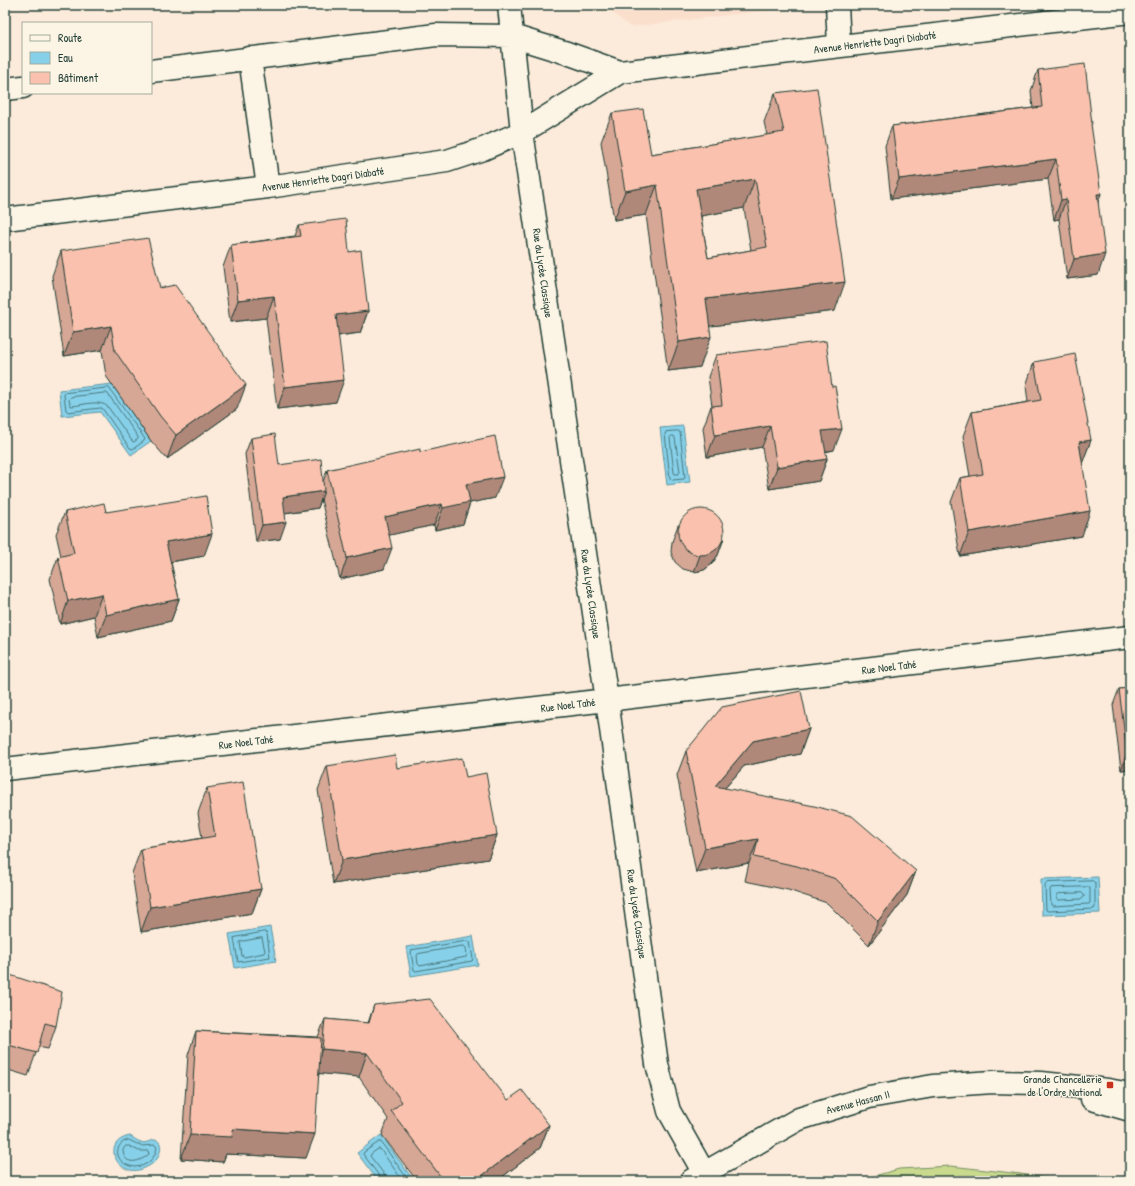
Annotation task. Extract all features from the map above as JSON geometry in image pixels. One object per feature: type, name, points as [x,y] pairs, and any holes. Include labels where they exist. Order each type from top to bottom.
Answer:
[{"type":"street","name":"Rue du Lycée Classique","points":[[509,5],[522,132],[607,700],[657,1064],[669,1111],[698,1177]]},
{"type":"street","points":[[838,5],[839,46]]},
{"type":"street","name":"Avenue Henriette Dagri Diabaté","points":[[5,219],[268,187],[447,161],[483,149],[522,132],[620,72],[1130,12]]},
{"type":"street","name":"Avenue Henriette Dagri Diabaté","points":[[152,70],[436,35],[512,36],[568,53],[620,72]]},
{"type":"street","points":[[250,58],[268,187]]},
{"type":"street","points":[[5,89],[22,87]]},
{"type":"street","name":"Rue Noel Tahé","points":[[5,769],[607,700],[1130,637]]},
{"type":"street","name":"Avenue Hassan II","points":[[698,1177],[799,1119],[869,1096],[933,1086],[993,1082],[1041,1083],[1108,1090],[1130,1094]]},
{"type":"street","name":"Avenue Hassan II","points":[[1041,1083],[1130,1110]]},
{"type":"shaded area","points":[[603,5],[813,5],[630,27]]},
{"type":"green space","points":[[951,1166],[1021,1174],[1061,1181],[857,1181],[899,1169]]},
{"type":"water","points":[[112,384],[151,441],[131,455],[100,412],[62,416],[59,390]]},
{"type":"water","points":[[683,426],[690,482],[667,485],[660,428]]},
{"type":"water","points":[[1098,877],[1100,913],[1042,915],[1041,879]]},
{"type":"water","points":[[270,927],[276,961],[235,968],[229,934]]},
{"type":"water","points":[[473,936],[478,965],[411,976],[406,947]]},
{"type":"water","points":[[381,1135],[414,1181],[378,1181],[357,1153]]},
{"type":"water","points":[[130,1136],[142,1143],[153,1140],[159,1142],[161,1147],[157,1159],[142,1169],[133,1170],[119,1164],[115,1158],[115,1145],[121,1140]]},
{"type":"building","points":[[1085,64],[1091,124],[1101,194],[1097,194],[1105,254],[1074,259],[1066,199],[1061,200],[1056,159],[899,179],[892,126],[1042,107],[1038,70]]},
{"type":"building","points":[[817,88],[845,282],[706,299],[711,337],[679,342],[657,185],[625,191],[612,113],[643,109],[651,154],[784,132],[775,93]],"holes":[[[755,179],[767,247],[708,258],[696,189]]]},
{"type":"building","points":[[346,219],[349,252],[361,250],[368,311],[336,315],[344,380],[285,387],[274,296],[238,300],[231,245],[301,236],[299,225]]},
{"type":"building","points":[[148,238],[160,288],[175,285],[246,385],[176,435],[160,416],[115,351],[111,326],[73,332],[61,251]]},
{"type":"building","points":[[826,341],[832,387],[835,386],[842,429],[822,431],[827,459],[777,467],[770,426],[715,435],[711,406],[722,405],[716,355]]},
{"type":"building","points":[[1075,354],[1091,440],[1079,442],[1090,511],[969,532],[960,478],[983,474],[972,412],[1041,400],[1034,362]]},
{"type":"building","points":[[275,434],[279,465],[321,459],[324,491],[283,497],[286,522],[262,525],[251,438]]},
{"type":"building","points":[[495,436],[503,477],[466,484],[470,502],[443,508],[442,504],[385,517],[392,548],[347,558],[327,470],[420,449],[420,452]]},
{"type":"building","points":[[206,496],[212,534],[166,542],[179,599],[106,615],[102,594],[68,601],[58,557],[74,553],[65,512],[104,503],[106,512]]},
{"type":"building","points":[[696,509],[706,509],[718,515],[723,523],[723,541],[718,549],[710,554],[696,555],[688,552],[681,545],[678,537],[678,527],[681,519],[688,512]]},
{"type":"building","points":[[1130,688],[1130,753],[1127,753],[1119,689]]},
{"type":"building","points":[[801,691],[809,729],[753,741],[715,786],[814,806],[852,816],[916,871],[878,921],[836,879],[797,866],[754,857],[758,839],[705,848],[686,751],[722,707]]},
{"type":"building","points":[[395,755],[397,768],[462,758],[466,777],[486,773],[497,835],[342,860],[327,766]]},
{"type":"building","points":[[243,782],[261,889],[150,907],[141,849],[215,836],[207,788]]},
{"type":"building","points":[[5,972],[62,992],[56,1026],[45,1023],[37,1053],[5,1044]]},
{"type":"building","points":[[430,999],[508,1100],[522,1090],[549,1125],[475,1181],[444,1181],[391,1111],[402,1102],[367,1053],[322,1049],[325,1019],[369,1023],[374,1005]]},
{"type":"building","points":[[196,1031],[321,1038],[315,1134],[233,1129],[232,1137],[190,1135]]},
{"type":"place","name":"Grande Chancellerie de l'Ordre National","points":[[1110,1085]]}]
